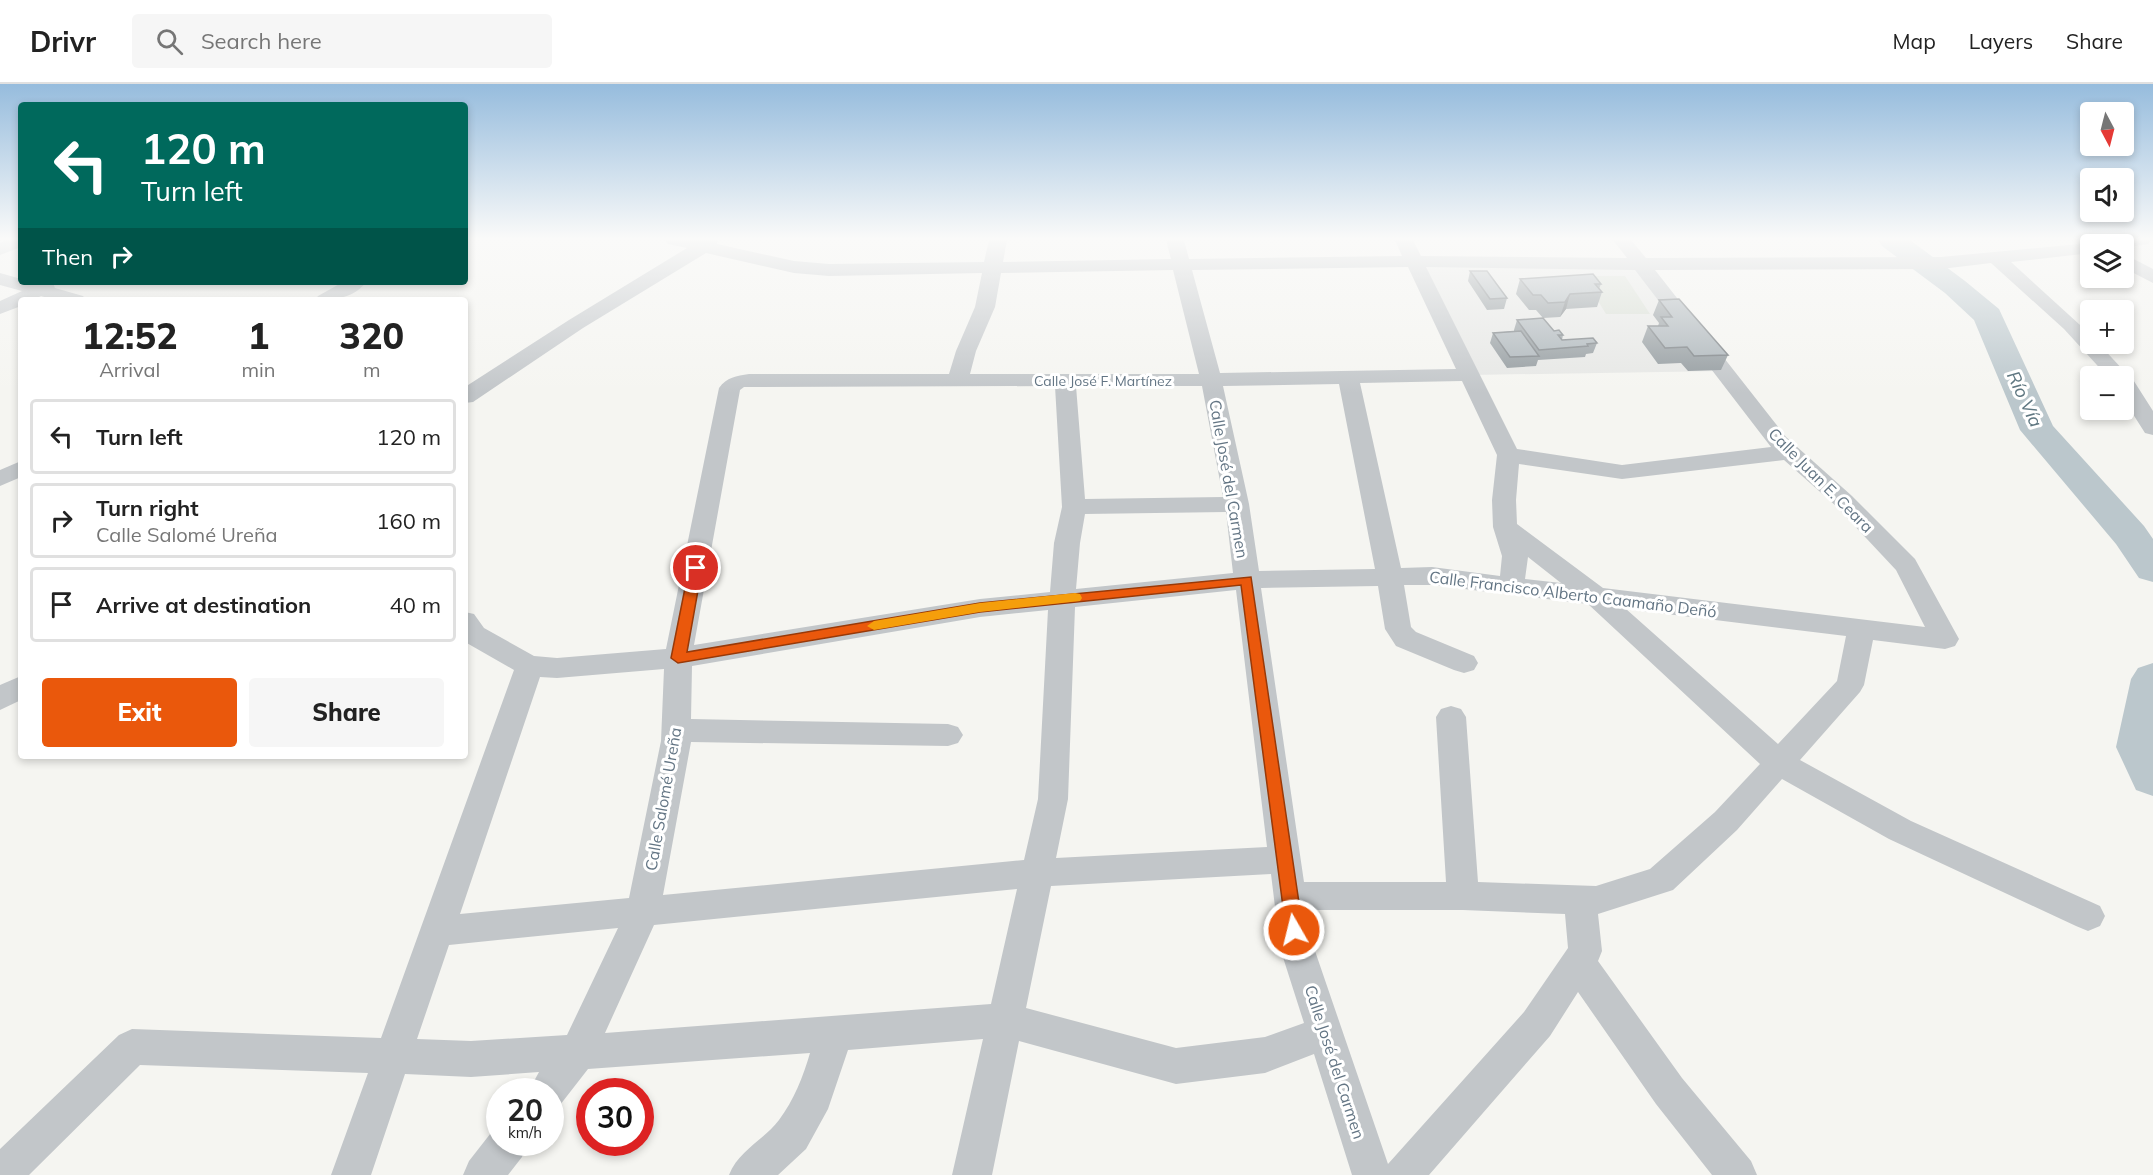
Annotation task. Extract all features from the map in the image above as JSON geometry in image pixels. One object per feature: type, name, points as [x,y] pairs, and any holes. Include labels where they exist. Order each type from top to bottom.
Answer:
[{"type":"street","points":[[468,395],[630,291]]},
{"type":"street","points":[[957,381],[966,351],[985,307],[989,291]]},
{"type":"street","name":"Calle José del Carmen","points":[[1188,291],[1211,380],[1237,504],[1297,948],[1372,1175]]},
{"type":"street","points":[[1428,291],[1508,455],[1504,500],[1505,527],[1516,552],[1517,568],[1510,585]]},
{"type":"street","name":"Calle Juan E. Ceara","points":[[1661,291],[1778,442],[1844,501],[1906,566],[1945,639]]},
{"type":"street","points":[[2033,291],[2071,325],[2109,366]]},
{"type":"street","points":[[0,308],[18,300]]},
{"type":"street","name":"Calle José F. Martínez","points":[[737,382],[749,380],[1211,380],[1470,375]]},
{"type":"street","points":[[1348,378],[1390,577],[1398,629],[1406,639],[1464,663]]},
{"type":"street","points":[[972,1175],[1053,799],[1062,599],[1067,543],[1074,507],[1065,381]]},
{"type":"street","name":"Calle Salomé Ureña","points":[[558,1078],[578,1052],[643,911],[676,741],[678,658],[730,388],[737,382]]},
{"type":"street","points":[[2134,399],[2153,428]]},
{"type":"street","points":[[1508,455],[1622,472],[1790,452]]},
{"type":"street","points":[[1074,507],[1237,504]]},
{"type":"street","points":[[1505,527],[1593,594],[1779,763],[1900,830],[2088,916]]},
{"type":"street","name":"Calle Francisco Alberto Caamaño Deñó","points":[[468,626],[474,635],[530,666],[557,668],[678,658],[980,608],[1062,599],[1246,580],[1432,576],[1945,639]]},
{"type":"street","points":[[1289,896],[1463,896],[1596,900],[1661,880],[1726,821],[1850,685],[1861,629]]},
{"type":"street","points":[[351,1175],[530,666]]},
{"type":"street","points":[[0,699],[18,688]]},
{"type":"street","points":[[1451,717],[1463,896]]},
{"type":"street","points":[[677,730],[948,735]]},
{"type":"street","points":[[438,931],[1038,873],[1284,860]]},
{"type":"street","points":[[1403,1175],[1537,1024],[1578,962],[1585,951],[1580,899]]},
{"type":"street","points":[[1578,962],[1669,1091],[1737,1175]]},
{"type":"street","points":[[1,1175],[132,1047],[471,1059],[1006,1020],[1176,1066],[1265,1055],[1325,1033]]},
{"type":"street","points":[[749,1175],[792,1135],[815,1096],[835,1034]]},
{"type":"street","points":[[483,1175],[498,1156]]},
{"type":"shaded area","points":[[1429,291],[1661,291],[1723,371],[1470,375]]},
{"type":"shaded area","points":[[1592,291],[1635,291],[1650,314],[1606,314]]},
{"type":"building","points":[[1484,291],[1502,291],[1507,298],[1490,299]]},
{"type":"building","points":[[1530,291],[1602,292],[1570,294],[1565,302],[1548,303],[1541,295],[1533,295]]},
{"type":"building","points":[[1679,299],[1728,355],[1694,356],[1687,347],[1665,348],[1648,326],[1668,326],[1661,317],[1672,317],[1659,300]]},
{"type":"building","points":[[1543,318],[1554,331],[1559,330],[1563,335],[1558,335],[1562,340],[1593,338],[1597,343],[1587,344],[1588,346],[1539,350],[1517,320]]},
{"type":"building","points":[[1521,331],[1539,356],[1510,357],[1493,333]]},
{"type":"waterway","name":"Río Vía","points":[[1959,291],[1988,316],[2037,430],[2130,535],[2153,569]]},
{"type":"waterway","name":"Río Vía","points":[[2153,679],[2139,747],[2153,777]]},
{"type":"slow traffic","points":[[874,626],[980,608],[1075,598]]},
{"type":"route","points":[[696,568],[678,658],[980,608],[1246,580],[1294,930]]}]
